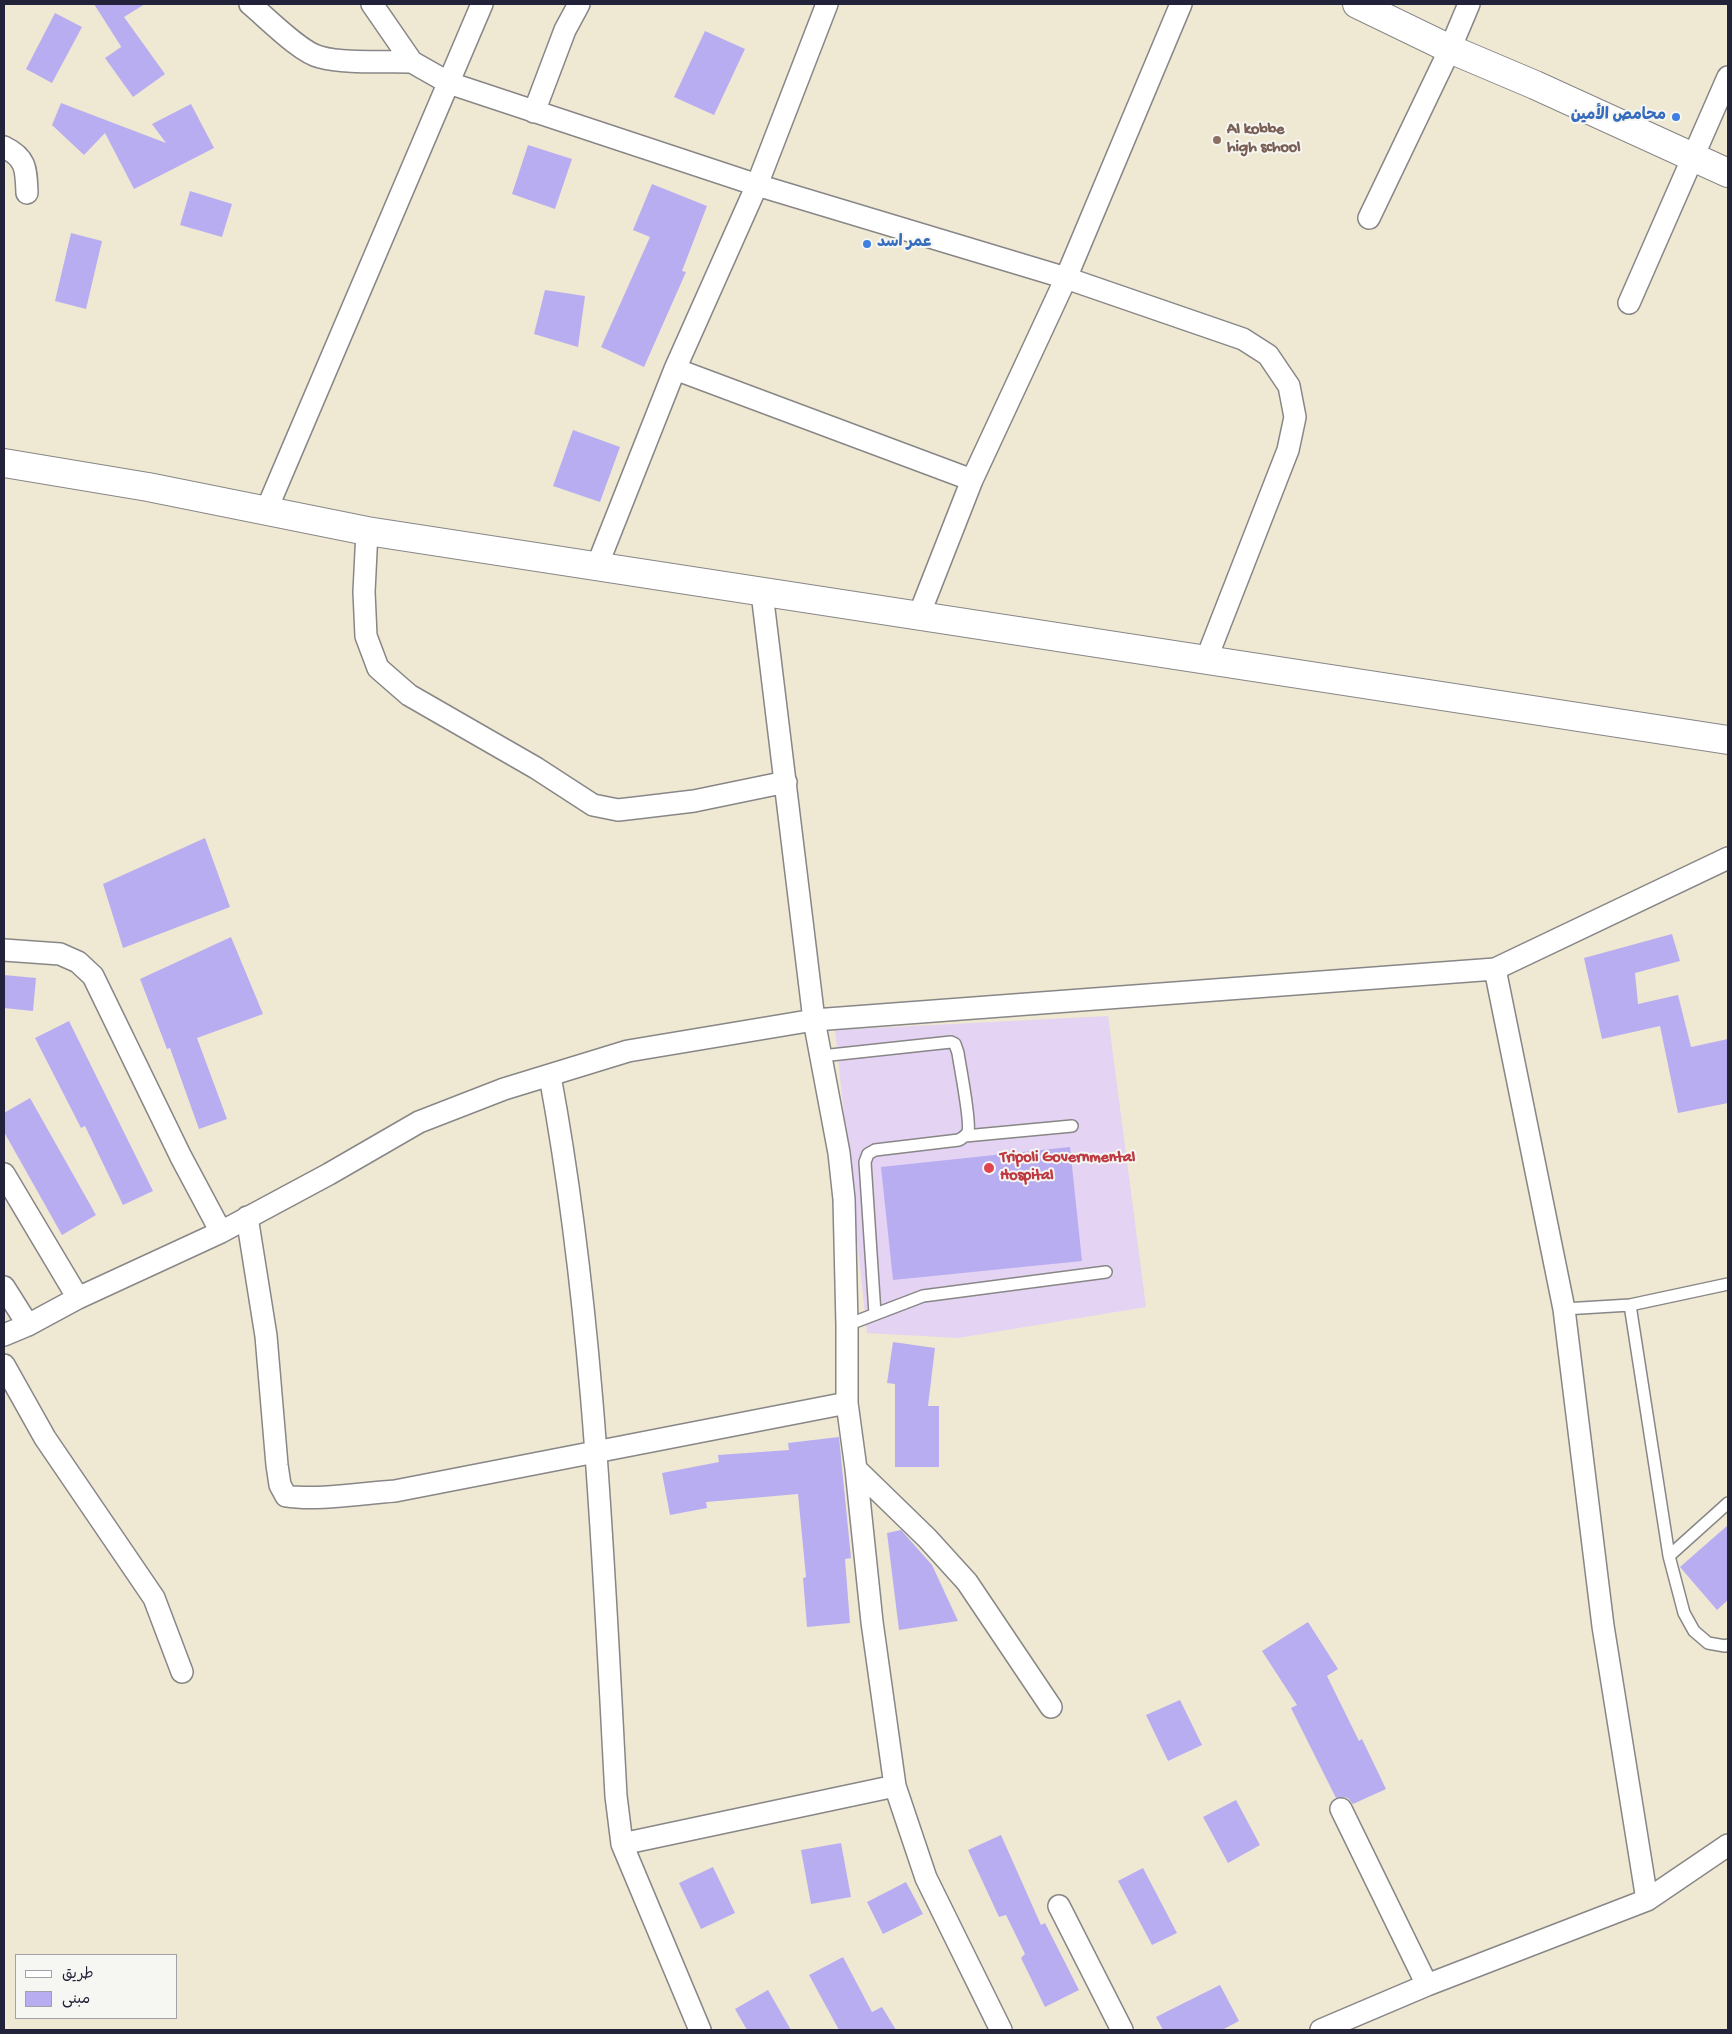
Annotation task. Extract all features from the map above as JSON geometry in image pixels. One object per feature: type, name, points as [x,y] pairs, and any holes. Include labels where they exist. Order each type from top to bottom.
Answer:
[{"type":"main road","points":[[1357,4],[1728,173]]},
{"type":"main road","points":[[4,463],[148,487],[367,531],[762,593],[920,615],[1530,708],[1728,740]]},
{"type":"street","points":[[250,4],[304,50],[319,57],[339,60],[412,62]]},
{"type":"street","points":[[372,4],[412,62],[449,83],[757,185],[1066,278],[1242,339],[1268,355],[1289,386],[1295,417],[1288,450],[1206,660]]},
{"type":"street","points":[[266,511],[482,4]]},
{"type":"street","points":[[534,112],[565,30],[579,4]]},
{"type":"street","points":[[597,566],[676,369],[757,185],[827,4]]},
{"type":"street","points":[[920,615],[972,480],[1066,278],[1180,4]]},
{"type":"street","points":[[1369,218],[1450,48],[1468,4]]},
{"type":"street","points":[[1629,303],[1728,77]]},
{"type":"street","points":[[4,147],[25,165],[27,193]]},
{"type":"street","points":[[676,369],[972,480]]},
{"type":"street","points":[[367,531],[364,592],[366,636],[378,668],[409,695],[536,768],[593,805],[618,810],[694,801],[786,782]]},
{"type":"street","points":[[762,593],[814,1020],[839,1153],[844,1199],[847,1403],[872,1622],[894,1786],[926,1878],[1001,2030]]},
{"type":"street","points":[[4,1335],[28,1326],[78,1298],[221,1232],[329,1174],[419,1122],[504,1089],[628,1051],[814,1020],[1495,969],[1728,858]]},
{"type":"street","points":[[4,950],[60,954],[78,962],[93,976],[181,1158],[221,1232]]},
{"type":"street","points":[[1495,969],[1564,1309],[1603,1626],[1647,1900]]},
{"type":"street","points":[[550,1076],[564,1152],[585,1329],[596,1450],[616,1796],[622,1844],[700,2030]]},
{"type":"street","points":[[4,1174],[78,1298]]},
{"type":"street","points":[[247,1217],[266,1336],[277,1465],[280,1485],[286,1496],[314,1497],[395,1491],[596,1450],[847,1403]]},
{"type":"street","points":[[4,1287],[28,1326]]},
{"type":"street","points":[[4,1365],[45,1438],[154,1598],[182,1672]]},
{"type":"street","points":[[856,1469],[927,1538],[967,1582],[1051,1707]]},
{"type":"street","points":[[622,1844],[894,1786]]},
{"type":"street","points":[[1341,1809],[1427,1986]]},
{"type":"street","points":[[1327,2029],[1427,1986],[1647,1900],[1728,1845]]},
{"type":"street","points":[[1059,1906],[1122,2030]]},
{"type":"lane","points":[[821,1056],[951,1042],[955,1044],[958,1053],[968,1125],[968,1132],[965,1136],[959,1140],[875,1150],[868,1154],[865,1162],[875,1314]]},
{"type":"lane","points":[[965,1136],[1072,1126]]},
{"type":"lane","points":[[847,1325],[923,1296],[1106,1272]]},
{"type":"lane","points":[[1564,1309],[1630,1305],[1728,1284]]},
{"type":"lane","points":[[1630,1305],[1668,1556],[1684,1613],[1694,1631],[1708,1643],[1728,1645]]},
{"type":"lane","points":[[1668,1556],[1728,1503]]},
{"type":"shaded area","name":"Tripoli Governmental Hospital","points":[[1108,1016],[1146,1307],[958,1338],[867,1333],[835,1030]]},
{"type":"building","points":[[94,4],[145,4],[124,17],[165,74],[133,97],[105,58],[122,48]]},
{"type":"building","points":[[55,13],[82,27],[52,83],[26,69]]},
{"type":"building","points":[[705,31],[745,49],[714,115],[674,97]]},
{"type":"building","points":[[61,103],[166,143],[152,124],[191,104],[214,148],[134,189],[105,133],[84,155],[52,125]]},
{"type":"building","points":[[528,145],[572,159],[555,209],[512,194]]},
{"type":"building","points":[[652,184],[707,206],[682,271],[686,272],[644,367],[601,347],[650,237],[633,230]]},
{"type":"building","points":[[190,191],[232,204],[222,237],[180,225]]},
{"type":"building","points":[[71,233],[102,241],[86,309],[55,301]]},
{"type":"building","points":[[545,290],[585,296],[578,347],[534,334]]},
{"type":"building","points":[[573,430],[620,447],[600,502],[553,486]]},
{"type":"building","points":[[205,838],[230,907],[123,948],[103,884]]},
{"type":"building","points":[[1672,934],[1680,961],[1635,973],[1638,1004],[1678,995],[1691,1047],[1728,1039],[1728,1103],[1678,1113],[1660,1026],[1602,1039],[1584,958]]},
{"type":"building","points":[[231,937],[263,1014],[197,1038],[227,1119],[199,1129],[170,1048],[167,1049],[140,979]]},
{"type":"building","points":[[4,975],[36,978],[33,1011],[4,1008]]},
{"type":"building","points":[[69,1021],[153,1191],[123,1205],[85,1126],[81,1128],[35,1038]]},
{"type":"building","points":[[30,1098],[96,1215],[62,1235],[4,1132],[4,1113]]},
{"type":"building","name":"Tripoli Governmental Hospital","points":[[1070,1147],[1082,1261],[893,1280],[881,1167]]},
{"type":"building","points":[[893,1342],[935,1348],[928,1406],[939,1406],[939,1467],[895,1467],[895,1384],[887,1383]]},
{"type":"building","points":[[839,1437],[851,1558],[845,1559],[850,1623],[807,1627],[803,1578],[806,1577],[798,1494],[706,1502],[707,1508],[670,1515],[662,1473],[719,1462],[718,1455],[789,1450],[788,1443]]},
{"type":"building","points":[[1728,1525],[1728,1600],[1717,1610],[1680,1567]]},
{"type":"building","points":[[901,1530],[932,1565],[958,1621],[899,1630],[887,1533]]},
{"type":"building","points":[[1308,1622],[1338,1669],[1327,1676],[1359,1741],[1362,1739],[1386,1789],[1353,1804],[1348,1798],[1336,1798],[1291,1708],[1297,1705],[1262,1651]]},
{"type":"building","points":[[1180,1700],[1202,1745],[1168,1761],[1146,1715]]},
{"type":"building","points":[[1236,1800],[1260,1845],[1228,1863],[1203,1817]]},
{"type":"building","points":[[1001,1835],[1041,1925],[1045,1923],[1079,1990],[1045,2007],[1021,1958],[1025,1954],[1006,1915],[999,1917],[968,1850]]},
{"type":"building","points":[[841,1843],[851,1897],[811,1904],[801,1850]]},
{"type":"building","points":[[713,1867],[735,1913],[701,1929],[679,1883]]},
{"type":"building","points":[[1143,1868],[1177,1933],[1152,1945],[1118,1881]]},
{"type":"building","points":[[906,1882],[923,1914],[883,1934],[867,1902]]},
{"type":"building","points":[[843,1957],[872,2012],[882,2007],[896,2030],[839,2030],[809,1975]]},
{"type":"building","points":[[1220,1985],[1239,2021],[1222,2030],[1163,2030],[1156,2017]]},
{"type":"building","points":[[768,1990],[791,2030],[747,2030],[735,2009]]},
{"type":"place","name":"محامص الأمين","points":[[1676,117]]},
{"type":"place","name":"Al kobbe high school","points":[[1217,140]]},
{"type":"place","name":"عمر اسد","points":[[867,244]]},
{"type":"place","name":"Tripoli Governmental Hospital","points":[[989,1168]]}]
